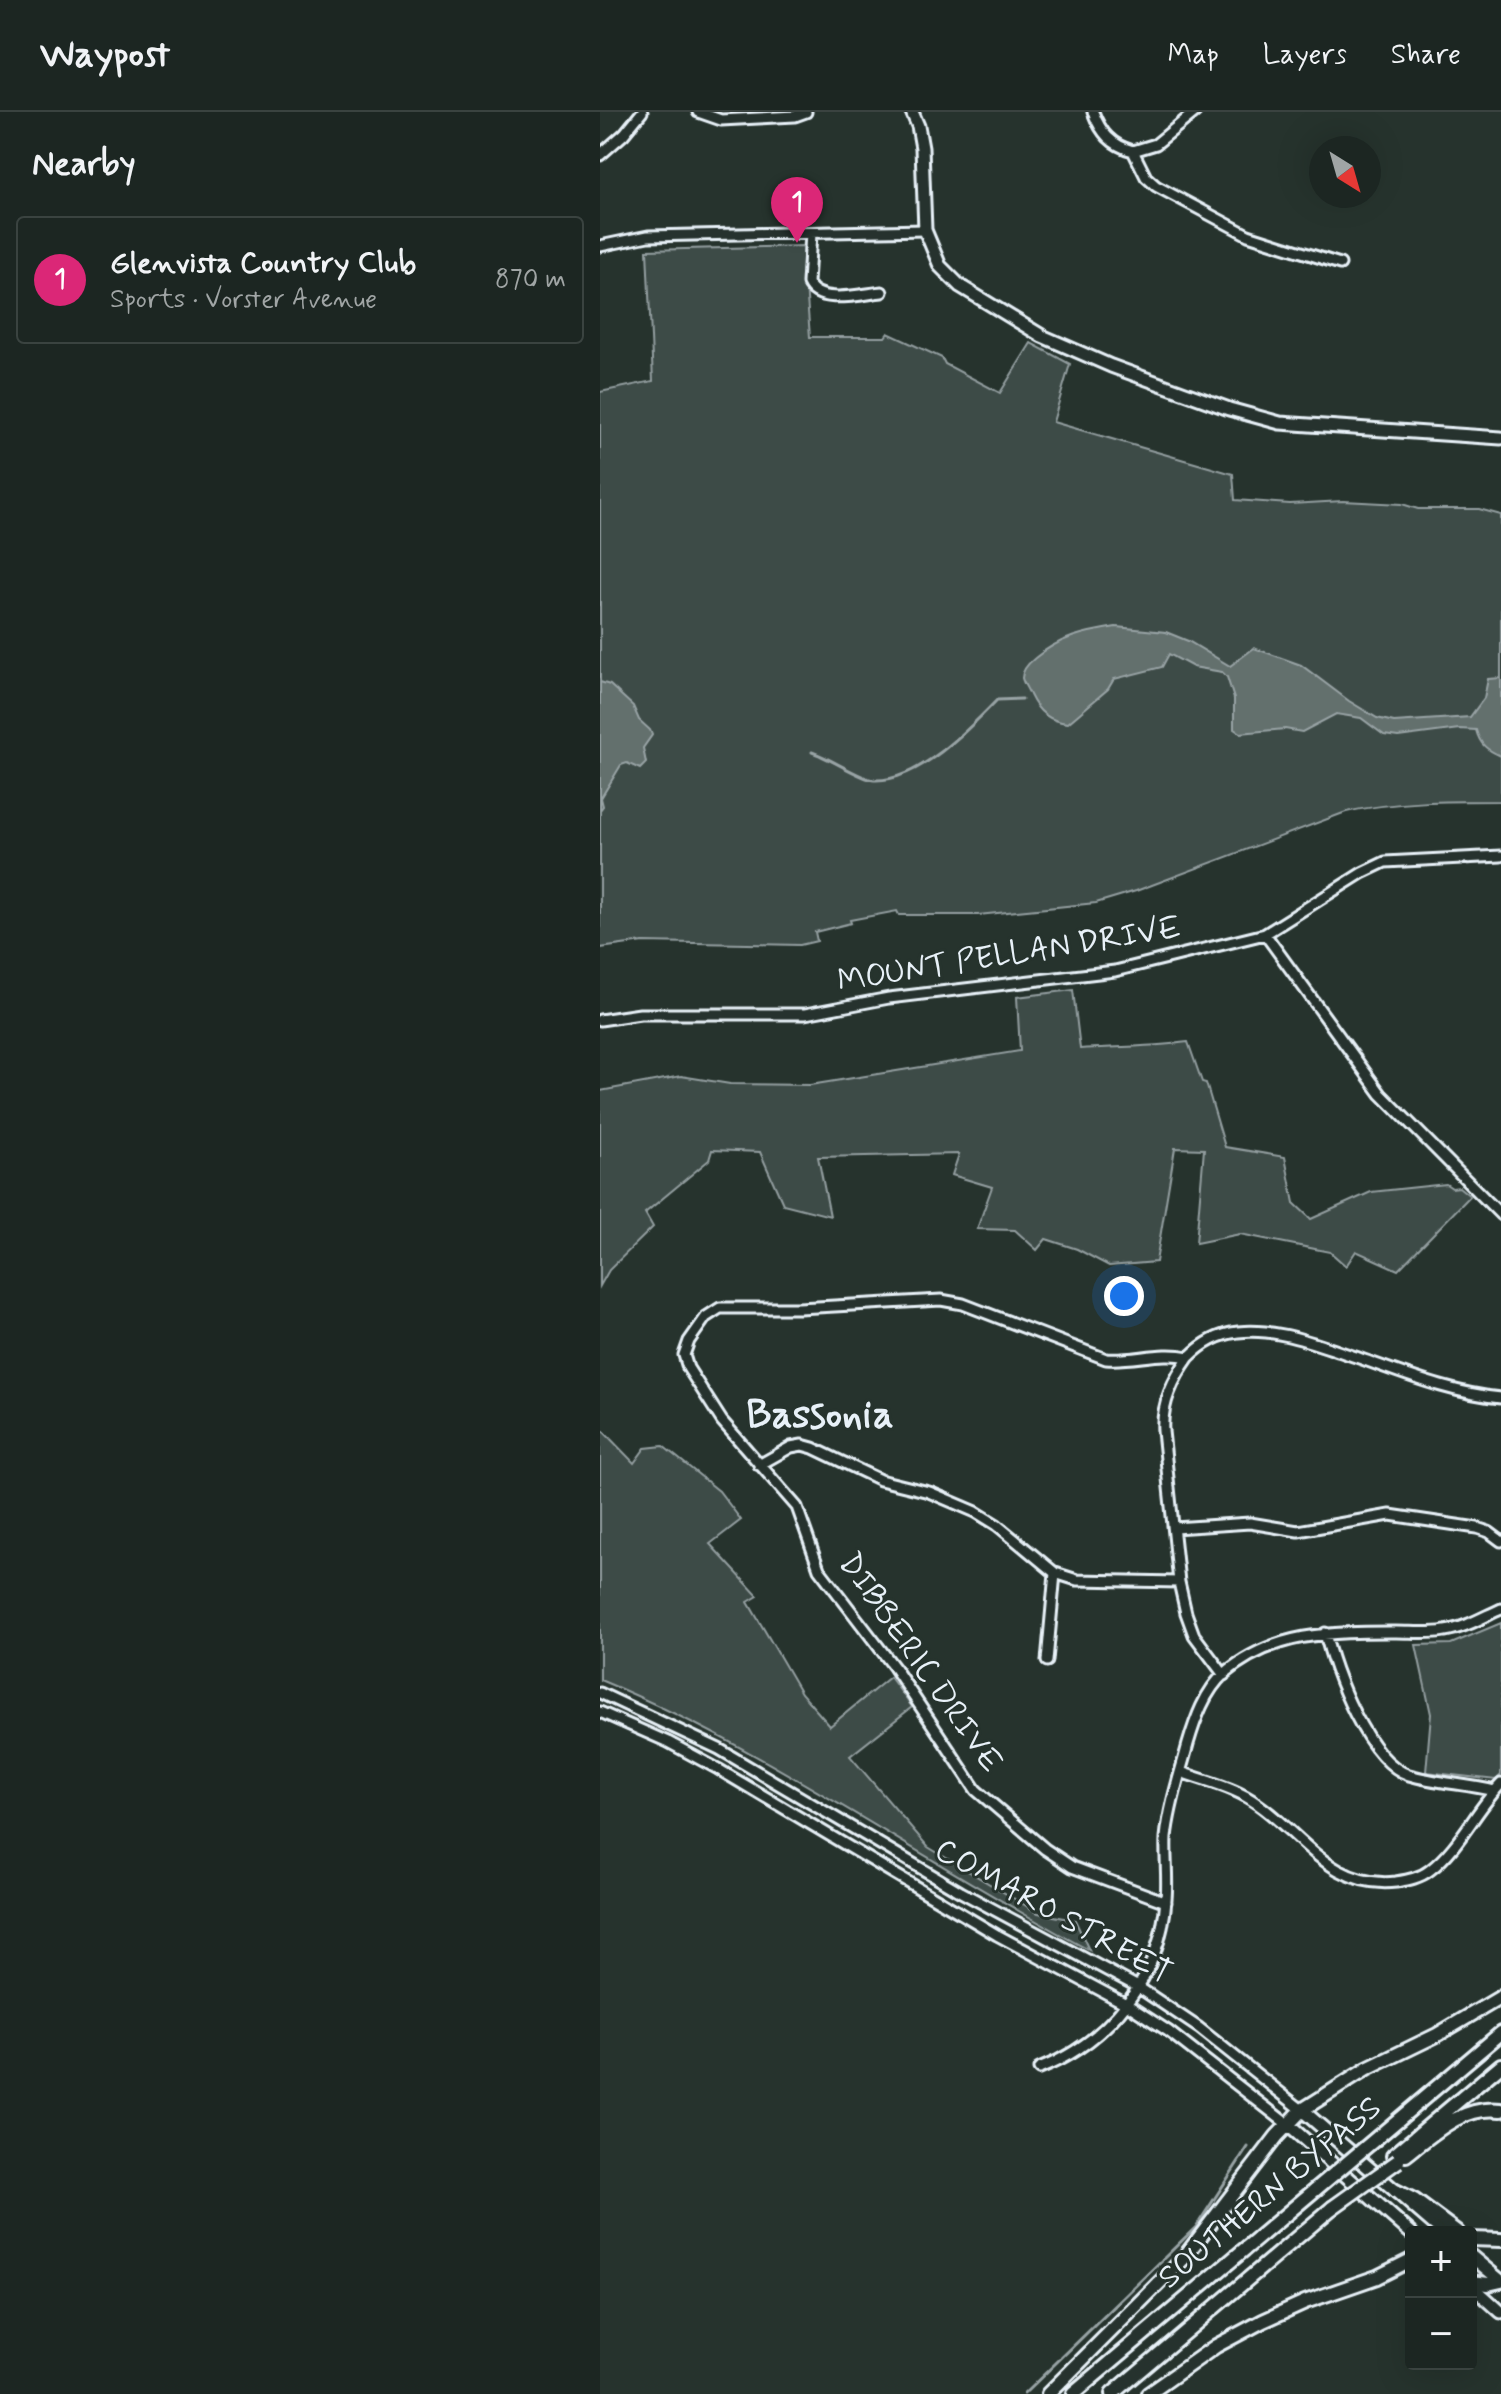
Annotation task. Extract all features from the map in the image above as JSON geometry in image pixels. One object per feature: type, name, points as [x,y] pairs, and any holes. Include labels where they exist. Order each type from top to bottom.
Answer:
[{"type":"highway","points":[[1048,2394],[1183,2259],[1287,2124],[1302,2110],[1347,2081],[1437,2035],[1501,1997]]},
{"type":"highway","name":"SOUTHERN BYPASS","points":[[1073,2394],[1501,2033]]},
{"type":"highway","name":"SOUTHERN BYPASS","points":[[1112,2394],[1332,2208],[1396,2158],[1501,2065]]},
{"type":"highway","points":[[1396,2158],[1458,2117],[1477,2110],[1501,2110]]},
{"type":"highway","points":[[1396,2191],[1414,2200],[1449,2226]]},
{"type":"highway","points":[[1477,2239],[1501,2240]]},
{"type":"highway","points":[[1148,2394],[1216,2346],[1263,2321],[1405,2263]]},
{"type":"highway","points":[[1477,2283],[1501,2281]]},
{"type":"main road","points":[[912,112],[922,148],[925,230],[940,266],[960,286],[1042,336],[1111,366],[1229,409],[1294,426],[1501,438]]},
{"type":"main road","name":"COMARO STREET","points":[[1302,2110],[1436,2226]]},
{"type":"main road","name":"COMARO STREET","points":[[1287,2124],[1405,2228]]},
{"type":"main road","points":[[1477,2261],[1501,2281]]},
{"type":"main road","points":[[1477,2290],[1501,2312]]},
{"type":"street","points":[[600,155],[624,134],[642,112]]},
{"type":"street","points":[[698,112],[721,120],[795,116],[806,112]]},
{"type":"street","points":[[1093,112],[1103,135],[1122,148],[1133,151],[1156,144],[1195,112]]},
{"type":"street","points":[[1133,151],[1150,183],[1215,219],[1248,235],[1340,264]]},
{"type":"street","points":[[600,246],[648,236],[925,230]]},
{"type":"street","points":[[811,233],[808,283],[811,290],[833,296],[882,292]]},
{"type":"street","name":"MOUNT PELLAN DRIVE","points":[[600,1020],[640,1014],[805,1014],[889,998],[1115,971],[1265,934],[1362,873],[1385,862],[1501,856]]},
{"type":"street","points":[[1265,934],[1381,1094],[1501,1215]]},
{"type":"street","name":"DIBBERIC DRIVE","points":[[1166,1902],[1072,1867],[1017,1826],[976,1790],[894,1667],[819,1569],[800,1511],[722,1421],[688,1368],[684,1355],[689,1341],[706,1317],[720,1308],[799,1308],[951,1300],[1098,1358],[1130,1359],[1167,1353],[1189,1357]]},
{"type":"street","points":[[1224,1675],[1192,1631],[1179,1582],[1163,1413],[1175,1380],[1189,1357],[1220,1336],[1262,1332],[1305,1339],[1459,1392],[1501,1398]]},
{"type":"street","points":[[759,1465],[791,1447],[807,1446],[874,1477],[929,1492],[976,1512],[997,1525],[1055,1573],[1077,1580],[1179,1582]]},
{"type":"street","points":[[1174,1528],[1250,1523],[1298,1531],[1390,1515],[1477,1528],[1501,1541]]},
{"type":"street","points":[[1047,1661],[1055,1573]]},
{"type":"street","points":[[1039,2069],[1086,2045],[1128,2005],[1138,1987],[1157,1941],[1166,1902],[1166,1840],[1181,1772],[1199,1713],[1224,1675],[1270,1646],[1325,1633],[1444,1631],[1501,1609]]},
{"type":"street","points":[[1181,1772],[1243,1794],[1317,1857],[1359,1879],[1374,1883],[1401,1881],[1421,1876],[1431,1869],[1498,1788],[1409,1775],[1388,1761],[1370,1739],[1343,1687],[1325,1633]]},
{"type":"street","name":"COMARO STREET","points":[[600,1693],[719,1749],[961,1892],[1138,1987],[1230,2050],[1302,2110]]},
{"type":"street","name":"COMARO STREET","points":[[600,1712],[668,1742],[718,1769],[997,1935],[1128,2005],[1168,2031],[1287,2124]]},
{"type":"shaded area","points":[[803,246],[810,337],[885,337],[888,333],[942,358],[945,364],[1000,393],[1031,343],[1070,364],[1053,422],[1233,474],[1235,500],[1290,504],[1343,501],[1402,504],[1418,509],[1479,509],[1501,515],[1501,801],[1404,804],[1346,812],[1136,891],[1096,903],[978,915],[899,915],[897,911],[850,920],[851,923],[815,932],[817,941],[800,945],[643,942],[600,948],[600,392],[653,381],[647,250]]},
{"type":"shaded area","points":[[1116,627],[1166,632],[1230,666],[1254,648],[1301,665],[1349,701],[1377,718],[1394,722],[1470,717],[1484,698],[1488,679],[1501,678],[1501,756],[1485,746],[1476,730],[1459,729],[1398,737],[1384,735],[1361,718],[1336,714],[1302,732],[1285,729],[1240,733],[1234,729],[1234,699],[1227,677],[1222,672],[1193,667],[1169,654],[1162,667],[1114,679],[1108,689],[1068,723],[1045,715],[1033,701],[1023,680],[1027,666],[1063,640]]},
{"type":"shaded area","points":[[600,682],[610,685],[633,706],[639,720],[652,735],[643,748],[646,763],[640,769],[627,763],[621,765],[601,798],[603,806],[600,810]]},
{"type":"shaded area","points":[[1073,990],[1080,1049],[1188,1042],[1202,1082],[1206,1083],[1225,1147],[1285,1157],[1294,1203],[1311,1219],[1371,1192],[1446,1184],[1452,1188],[1459,1187],[1470,1196],[1398,1270],[1356,1251],[1346,1266],[1330,1252],[1240,1234],[1196,1243],[1204,1149],[1175,1148],[1156,1262],[1109,1266],[1077,1249],[1046,1239],[1037,1250],[1015,1230],[977,1229],[992,1187],[952,1175],[959,1154],[818,1157],[830,1216],[783,1204],[760,1152],[712,1150],[709,1160],[645,1213],[653,1227],[609,1270],[600,1286],[600,1091],[681,1076],[730,1084],[810,1085],[1020,1051],[1017,997]]},
{"type":"shaded area","points":[[600,1428],[634,1463],[645,1448],[663,1446],[719,1491],[741,1520],[710,1544],[758,1596],[748,1602],[801,1693],[830,1726],[890,1677],[912,1707],[850,1756],[928,1847],[1038,1913],[1075,1920],[1089,1950],[726,1740],[600,1680]]},
{"type":"shaded area","points":[[1501,1623],[1501,1775],[1496,1780],[1426,1772],[1431,1714],[1416,1645],[1451,1644]]},
{"type":"waterway","points":[[812,752],[869,779],[891,778],[942,752],[997,700],[1022,699]]},
{"type":"waterway","points":[[1024,2394],[1196,2227],[1248,2147]]},
{"type":"place","name":"Glenvista Country Club","points":[[797,243]]},
{"type":"district","name":"Bassonia","points":[[820,1416]]}]
